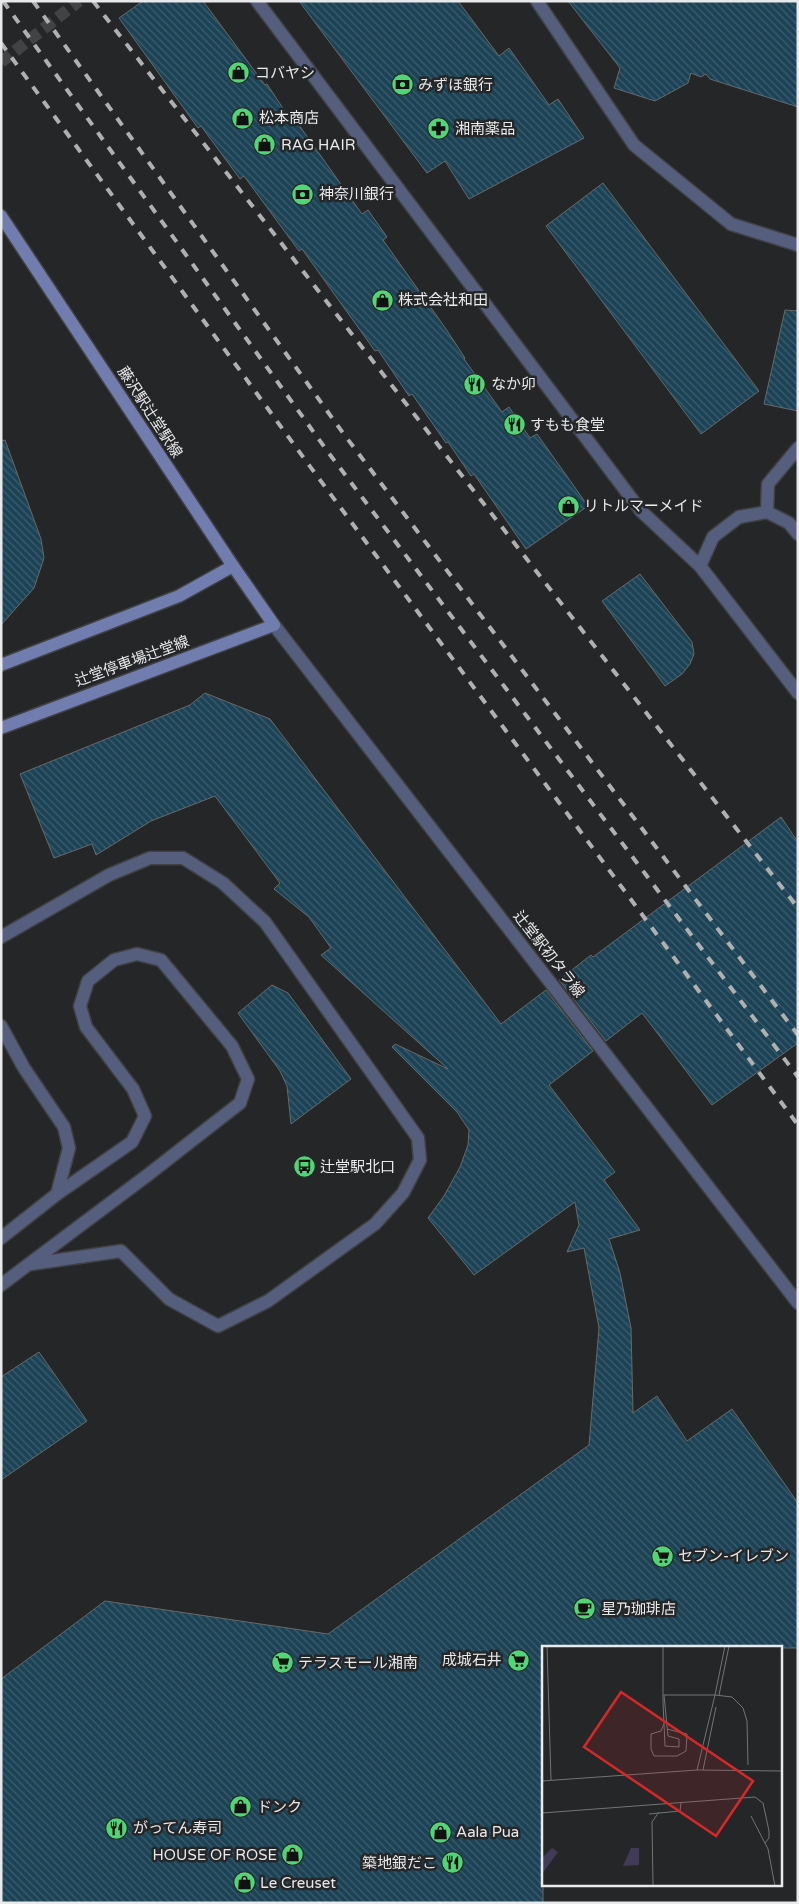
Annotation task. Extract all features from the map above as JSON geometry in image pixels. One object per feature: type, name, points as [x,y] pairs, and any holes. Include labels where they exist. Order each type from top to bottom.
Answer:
[{"type":"main road","name":"藤沢駅辻堂駅線","points":[[1,216],[274,625]]},
{"type":"main road","points":[[1,665],[179,596],[233,566]]},
{"type":"main road","name":"辻堂停車場辻堂線","points":[[1,728],[274,625]]},
{"type":"street","points":[[257,1],[640,511],[700,566],[798,694]]},
{"type":"street","points":[[537,1],[634,145],[731,224],[798,245]]},
{"type":"street","points":[[767,512],[768,484],[798,448]]},
{"type":"street","points":[[700,566],[713,537],[739,517],[767,512],[789,523],[798,534]]},
{"type":"street","name":"辻堂駅初タラ線","points":[[274,625],[798,1303]]},
{"type":"street","points":[[1,937],[109,875],[150,858],[183,858],[222,883],[265,922],[418,1138],[420,1160],[404,1192],[375,1224],[268,1301],[218,1326],[168,1299],[121,1251],[31,1264]]},
{"type":"street","points":[[1,1238],[57,1194],[132,1142],[145,1116],[133,1089],[86,1027],[80,1006],[88,981],[114,960],[137,954],[161,960],[232,1046],[248,1080],[240,1103],[1,1285]]},
{"type":"street","points":[[1,1026],[24,1068],[64,1127],[69,1148],[57,1194]]},
{"type":"building","points":[[143,1],[203,1],[265,85],[267,84],[286,113],[289,111],[362,214],[368,210],[387,237],[383,240],[502,412],[509,407],[530,438],[537,434],[588,506],[526,549],[474,474],[471,476],[412,394],[409,396],[378,350],[375,351],[302,249],[299,251],[244,176],[240,179],[201,126],[198,128],[119,18]]},
{"type":"building","points":[[299,1],[458,1],[499,56],[509,48],[549,105],[558,99],[584,138],[469,199],[445,161],[427,173]]},
{"type":"building","points":[[568,1],[798,1],[798,107],[710,79],[706,74],[701,77],[691,73],[688,83],[655,101],[614,88],[620,68]]},
{"type":"building","points":[[603,183],[759,391],[701,434],[546,226]]},
{"type":"building","points":[[785,310],[798,311],[798,411],[764,404]]},
{"type":"building","points":[[5,440],[41,539],[44,558],[34,588],[1,625],[1,441]]},
{"type":"building","points":[[640,574],[692,642],[694,654],[690,664],[682,674],[665,686],[602,601]]},
{"type":"building","name":"テラスモール湘南","points":[[205,693],[270,719],[501,1024],[546,990],[593,1051],[549,1085],[615,1172],[604,1180],[640,1230],[609,1239],[620,1273],[631,1328],[633,1413],[657,1396],[687,1441],[732,1409],[798,1503],[798,1648],[782,1648],[782,1646],[542,1646],[543,1903],[1,1903],[1,1679],[105,1601],[328,1634],[589,1445],[599,1328],[584,1248],[567,1252],[579,1225],[575,1202],[474,1275],[428,1218],[444,1196],[460,1167],[468,1145],[469,1130],[457,1112],[392,1047],[395,1044],[448,1069],[321,955],[331,948],[309,917],[274,889],[280,883],[215,796],[151,821],[96,855],[92,844],[54,858],[20,774],[190,705]]},
{"type":"building","points":[[781,817],[798,842],[798,1043],[712,1105],[642,1013],[606,1041],[559,980],[591,955],[593,957]]},
{"type":"building","points":[[272,985],[288,993],[351,1079],[291,1124],[287,1086],[280,1071],[238,1013]]},
{"type":"building","points":[[39,1352],[87,1421],[1,1480],[1,1377]]},
{"type":"tunnel","points":[[1,62],[79,1]]},
{"type":"railway","points":[[3,1],[328,452],[798,1077]]},
{"type":"railway","points":[[33,1],[343,433],[798,1035]]},
{"type":"railway","points":[[93,1],[798,908]]},
{"type":"railway","points":[[1,43],[306,461],[798,1125]]},
{"type":"place","name":"コバヤシ","points":[[239,73]]},
{"type":"place","name":"みずほ銀行","points":[[402,85]]},
{"type":"place","name":"松本商店","points":[[243,118]]},
{"type":"place","name":"湘南薬品","points":[[439,129]]},
{"type":"place","name":"RAG HAIR","points":[[265,145]]},
{"type":"place","name":"神奈川銀行","points":[[303,194]]},
{"type":"place","name":"株式会社和田","points":[[382,300]]},
{"type":"place","name":"なか卯","points":[[475,384]]},
{"type":"place","name":"すもも食堂","points":[[514,425]]},
{"type":"place","name":"リトルマーメイド","points":[[568,506]]},
{"type":"place","name":"辻堂駅北口","points":[[304,1167]]},
{"type":"place","name":"セブン-イレブン","points":[[662,1556]]},
{"type":"place","name":"星乃珈琲店","points":[[585,1609]]},
{"type":"place","name":"成城石井","points":[[518,1660]]},
{"type":"place","name":"テラスモール湘南","points":[[282,1663]]},
{"type":"place","name":"ドンク","points":[[241,1807]]},
{"type":"place","name":"がってん寿司","points":[[117,1828]]},
{"type":"place","name":"Aala Pua","points":[[440,1832]]},
{"type":"place","name":"HOUSE OF ROSE","points":[[293,1855]]},
{"type":"place","name":"築地銀だこ","points":[[453,1863]]},
{"type":"place","name":"Le Creuset","points":[[244,1883]]}]
